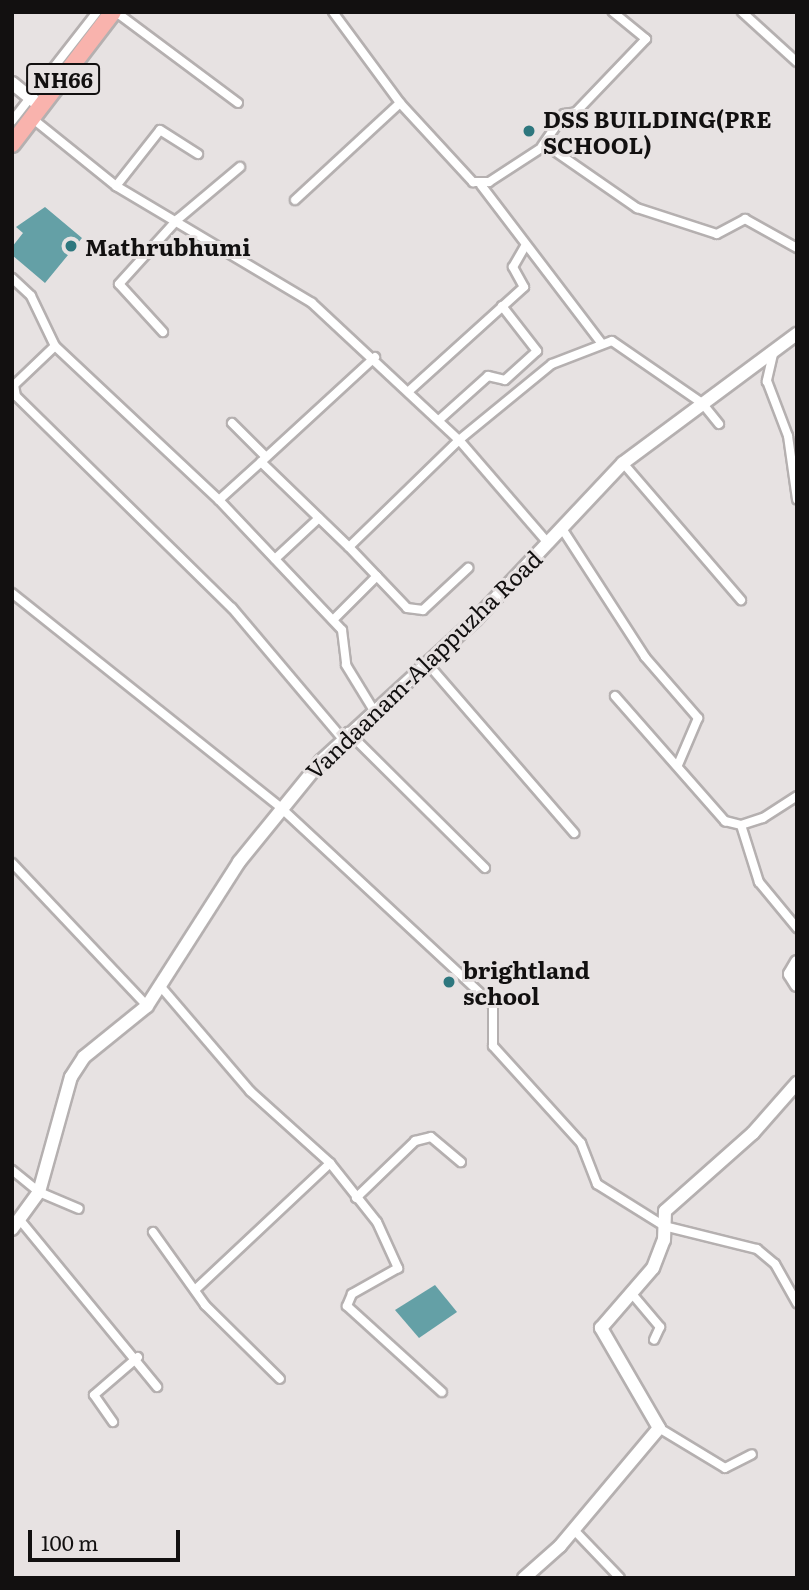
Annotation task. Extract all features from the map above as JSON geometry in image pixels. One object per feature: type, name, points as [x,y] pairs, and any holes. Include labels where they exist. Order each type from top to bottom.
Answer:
[{"type":"highway","name":"NH66","points":[[12,144],[35,108],[115,12]]},
{"type":"main road","points":[[12,83],[35,108]]},
{"type":"main road","name":"Vandaanam-Alappuzha Road","points":[[16,1224],[39,1192],[71,1077],[97,1043],[147,1006],[281,807],[345,735],[427,663],[623,463],[797,334]]},
{"type":"main road","points":[[797,962],[790,974],[797,985]]},
{"type":"main road","points":[[524,1578],[574,1530],[659,1428],[601,1328],[633,1295],[653,1268],[673,1199],[752,1133],[797,1083]]},
{"type":"street","points":[[12,121],[35,108],[97,12]]},
{"type":"street","points":[[115,12],[238,103]]},
{"type":"street","points":[[333,12],[400,103],[481,185],[525,246],[603,344]]},
{"type":"street","points":[[481,185],[542,146],[564,114],[576,112],[646,39],[613,12]]},
{"type":"street","points":[[742,12],[797,62]]},
{"type":"street","points":[[295,201],[400,103]]},
{"type":"street","points":[[35,108],[116,186],[178,219],[312,303],[375,358],[460,440],[547,542]]},
{"type":"street","points":[[116,186],[160,130],[198,155]]},
{"type":"street","points":[[542,146],[638,208],[717,234],[745,219],[797,248]]},
{"type":"street","points":[[163,332],[119,284],[178,219],[240,167]]},
{"type":"street","points":[[409,391],[524,287],[513,267],[525,246]]},
{"type":"street","points":[[12,278],[31,296],[55,346],[219,500],[333,620],[345,635],[350,673],[373,709]]},
{"type":"street","points":[[439,420],[488,376],[505,380],[537,351],[502,306]]},
{"type":"street","points":[[349,547],[460,440],[552,364],[603,344],[626,345],[702,403],[719,424]]},
{"type":"street","points":[[55,346],[13,390],[232,608],[345,735],[485,867]]},
{"type":"street","points":[[773,354],[767,381],[788,436],[797,499]]},
{"type":"street","points":[[219,500],[375,358]]},
{"type":"street","points":[[232,424],[263,460],[407,608],[423,610],[468,568]]},
{"type":"street","points":[[623,463],[741,600]]},
{"type":"street","points":[[275,559],[319,518]]},
{"type":"street","points":[[561,526],[645,657],[698,718],[678,765]]},
{"type":"street","points":[[333,620],[377,576]]},
{"type":"street","points":[[12,593],[281,807],[493,1005],[494,1046],[581,1143],[592,1178],[664,1226],[757,1249],[775,1264],[797,1303]]},
{"type":"street","points":[[427,663],[575,833]]},
{"type":"street","points":[[615,696],[678,765],[710,810],[741,825],[759,882],[797,928]]},
{"type":"street","points":[[741,825],[797,796]]},
{"type":"street","points":[[12,863],[147,1006]]},
{"type":"street","points":[[161,987],[250,1091],[330,1163],[377,1222],[398,1265],[352,1294],[347,1306],[442,1392]]},
{"type":"street","points":[[356,1198],[415,1141],[431,1137],[461,1162]]},
{"type":"street","points":[[196,1289],[330,1163]]},
{"type":"street","points":[[12,1170],[39,1192],[79,1209]]},
{"type":"street","points":[[16,1224],[138,1357],[157,1387]]},
{"type":"street","points":[[153,1232],[196,1289],[280,1379]]},
{"type":"street","points":[[633,1295],[660,1327],[654,1340]]},
{"type":"street","points":[[113,1422],[94,1395],[138,1357]]},
{"type":"street","points":[[659,1428],[725,1468],[752,1454]]},
{"type":"street","points":[[574,1530],[620,1578]]},
{"type":"water","points":[[45,207],[82,238],[45,283],[12,255],[12,247],[23,233],[16,227]]},
{"type":"water","points":[[435,1285],[457,1312],[419,1338],[395,1310]]},
{"type":"place","name":"DSS BUILDING(PRE SCHOOL)","points":[[529,131]]},
{"type":"place","name":"Mathrubhumi","points":[[71,246]]},
{"type":"place","name":"brightland school","points":[[449,982]]}]
